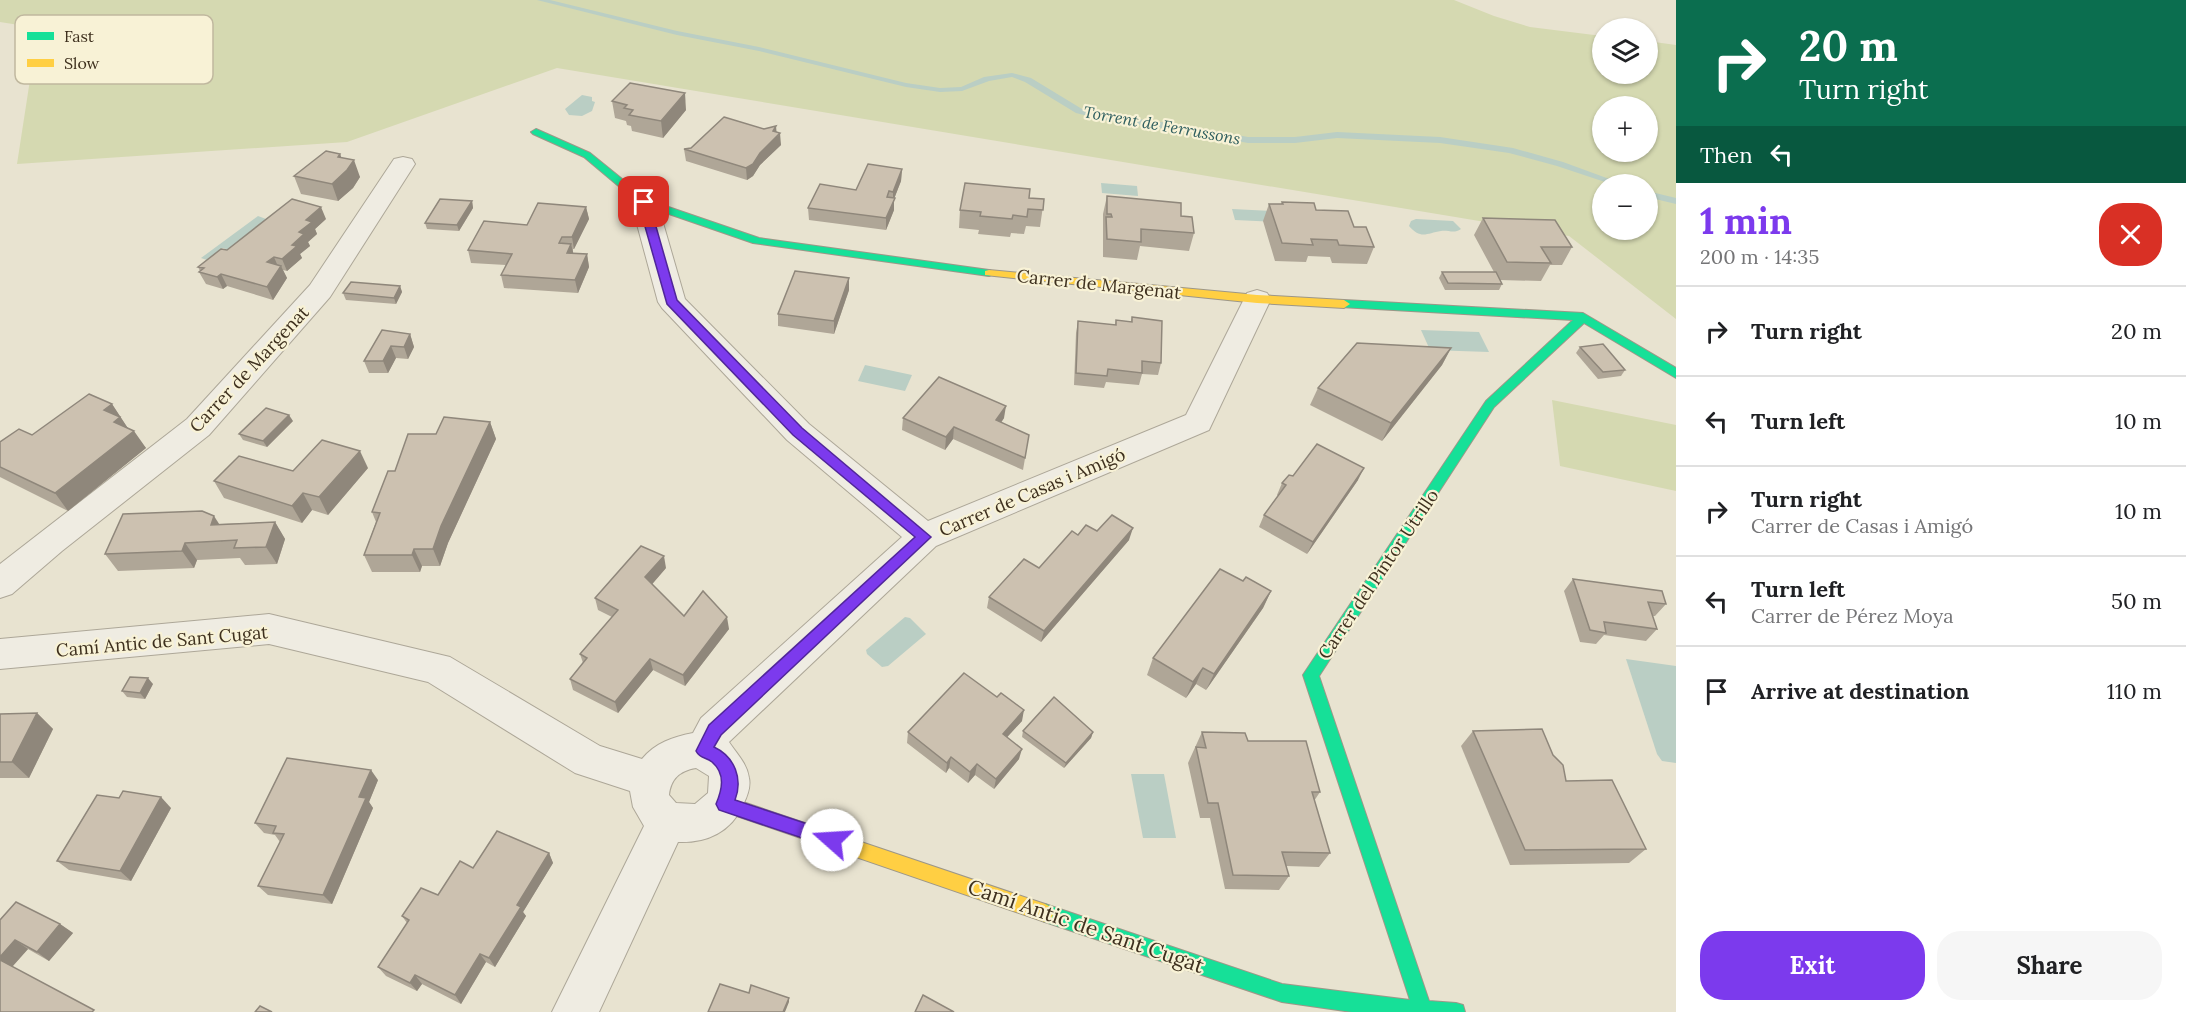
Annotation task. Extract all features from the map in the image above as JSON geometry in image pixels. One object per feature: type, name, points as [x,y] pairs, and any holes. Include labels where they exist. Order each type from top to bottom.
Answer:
[{"type":"street","name":"Carrer de Margenat","points":[[536,132],[587,155],[644,202],[757,241],[966,271],[1257,299],[1583,317],[1676,374]]},
{"type":"street","name":"Carrer de Margenat","points":[[0,584],[50,542],[198,428],[320,291],[404,164]]},
{"type":"street","points":[[644,202],[672,302],[798,432],[924,537]]},
{"type":"street","name":"Carrer de Casas i Amigó","points":[[704,751],[715,730],[924,537],[1198,422],[1257,299]]},
{"type":"street","name":"Carrer del Pintor Utrillo","points":[[1423,1010],[1311,675],[1490,404],[1583,317]]},
{"type":"street","name":"Camí Antic de Sant Cugat","points":[[0,654],[269,629],[437,668],[589,760],[651,780]]},
{"type":"street","points":[[688,750],[704,751],[718,757],[730,775],[730,790],[724,804],[713,815],[699,823],[683,824],[668,820],[652,803],[651,780],[659,766],[672,755],[688,750]]},
{"type":"street","name":"Camí Antic de Sant Cugat","points":[[724,804],[1281,993],[1456,1012]]},
{"type":"street","points":[[575,1012],[668,820]]},
{"type":"green space","points":[[0,0],[1454,0],[1530,27],[1592,35],[1592,84],[1658,84],[1658,43],[1676,45],[1676,319],[1569,236],[557,68],[347,142],[17,164],[29,84],[213,84],[213,15],[15,15],[15,24],[0,22]]},
{"type":"green space","points":[[1552,400],[1676,425],[1676,491],[1560,466]]},
{"type":"shaded area","points":[[582,95],[592,97],[592,101],[595,102],[592,111],[582,116],[569,115],[565,109]]},
{"type":"shaded area","points":[[1101,183],[1137,186],[1138,196],[1102,193]]},
{"type":"shaded area","points":[[1232,209],[1274,211],[1277,222],[1235,220]]},
{"type":"shaded area","points":[[258,216],[274,222],[234,252],[223,248],[207,260],[201,258]]},
{"type":"shaded area","points":[[1416,219],[1453,221],[1461,229],[1421,234],[1409,226],[1411,221]]},
{"type":"shaded area","points":[[1421,330],[1479,332],[1489,352],[1430,350]]},
{"type":"shaded area","points":[[865,365],[912,375],[905,391],[858,381]]},
{"type":"shaded area","points":[[905,617],[910,618],[926,634],[888,666],[882,667],[867,654],[866,650]]},
{"type":"shaded area","points":[[1626,659],[1676,666],[1676,763],[1662,761],[1657,754]]},
{"type":"shaded area","points":[[1131,774],[1164,774],[1176,838],[1143,838]]},
{"type":"building","points":[[630,83],[685,93],[661,121],[629,115],[633,110],[624,108],[627,105],[612,101]]},
{"type":"building","points":[[724,117],[764,129],[776,126],[773,131],[780,133],[760,153],[753,164],[746,168],[684,149],[691,148]]},
{"type":"building","points":[[326,151],[340,154],[338,157],[354,160],[332,184],[294,176]]},
{"type":"building","points":[[868,164],[902,169],[893,192],[889,191],[887,197],[895,198],[886,218],[808,208],[820,184],[856,190]]},
{"type":"building","points":[[965,183],[1030,189],[1029,198],[1044,199],[1043,210],[1028,209],[1027,217],[1013,215],[1012,219],[980,216],[981,212],[960,210]]},
{"type":"building","points":[[1107,196],[1181,203],[1181,216],[1192,217],[1194,233],[1141,229],[1141,242],[1107,239],[1106,217],[1112,217],[1111,214],[1107,214]]},
{"type":"building","points":[[292,199],[321,207],[306,220],[312,222],[299,232],[304,234],[292,245],[297,246],[282,259],[274,257],[267,262],[281,266],[267,287],[221,274],[217,277],[199,272],[204,268],[198,267],[221,249],[227,250]]},
{"type":"building","points":[[440,199],[472,201],[457,225],[425,223]]},
{"type":"building","points":[[1282,202],[1314,203],[1316,210],[1348,211],[1354,227],[1366,227],[1374,247],[1339,245],[1337,240],[1311,239],[1313,245],[1282,243],[1269,204],[1283,204]]},
{"type":"building","points":[[538,203],[586,207],[572,237],[562,237],[559,243],[571,244],[567,253],[587,254],[575,280],[501,275],[512,254],[468,250],[484,221],[527,225]]},
{"type":"building","points":[[1483,218],[1555,220],[1572,247],[1541,247],[1551,263],[1507,262]]},
{"type":"building","points":[[795,271],[849,278],[834,321],[778,314]]},
{"type":"building","points":[[1442,272],[1496,272],[1502,284],[1448,283]]},
{"type":"building","points":[[351,282],[400,286],[394,298],[343,293]]},
{"type":"building","points":[[1132,317],[1162,321],[1161,363],[1142,361],[1142,373],[1108,369],[1107,376],[1076,373],[1078,321],[1116,325],[1116,320],[1132,322]]},
{"type":"building","points":[[382,330],[410,334],[404,347],[391,346],[383,361],[364,361]]},
{"type":"building","points":[[1357,343],[1451,348],[1391,423],[1318,388]]},
{"type":"building","points":[[1603,344],[1625,370],[1603,372],[1580,347]]},
{"type":"building","points":[[939,377],[1006,406],[996,420],[1029,435],[1025,458],[954,427],[946,437],[903,418]]},
{"type":"building","points":[[89,394],[112,404],[104,410],[120,417],[114,422],[134,431],[55,493],[0,467],[0,442],[19,429],[32,435]]},
{"type":"building","points":[[266,408],[289,415],[263,441],[239,434]]},
{"type":"building","points":[[444,417],[490,422],[441,526],[433,549],[414,549],[412,555],[364,555],[380,513],[372,512],[388,471],[395,471],[408,434],[436,434]]},
{"type":"building","points":[[322,440],[360,451],[319,497],[303,493],[292,506],[214,481],[239,456],[293,471]]},
{"type":"building","points":[[1317,444],[1364,468],[1313,542],[1264,515],[1286,485],[1282,483],[1289,475],[1293,476]]},
{"type":"building","points":[[202,511],[214,516],[211,525],[275,522],[266,547],[234,548],[237,540],[185,543],[182,551],[105,554],[123,514]]},
{"type":"building","points":[[1112,515],[1133,528],[1044,631],[989,597],[1024,559],[1039,568],[1072,531],[1078,535],[1086,525],[1097,531]]},
{"type":"building","points":[[641,546],[664,556],[645,577],[684,616],[703,591],[727,617],[683,675],[650,659],[615,702],[570,679],[587,658],[580,654],[618,610],[595,598]]},
{"type":"building","points":[[1220,569],[1243,581],[1246,577],[1271,591],[1214,674],[1203,668],[1193,682],[1153,658]]},
{"type":"building","points":[[1573,579],[1662,591],[1666,604],[1648,602],[1657,629],[1604,622],[1606,633],[1590,630]]},
{"type":"building","points":[[964,673],[997,697],[1001,693],[1024,710],[1003,734],[1022,749],[996,779],[977,764],[970,772],[951,757],[947,763],[908,732]]},
{"type":"building","points":[[130,677],[148,678],[140,693],[122,691]]},
{"type":"building","points":[[1054,697],[1093,732],[1066,763],[1023,731]]},
{"type":"building","points":[[37,713],[12,762],[0,762],[0,714]]},
{"type":"building","points":[[1542,729],[1553,755],[1563,765],[1566,781],[1612,780],[1646,849],[1525,850],[1473,731]]},
{"type":"building","points":[[1202,732],[1245,733],[1248,741],[1306,741],[1320,792],[1312,792],[1330,853],[1282,852],[1289,876],[1233,875],[1218,803],[1208,803],[1196,747],[1206,748]]},
{"type":"building","points":[[287,758],[371,770],[359,797],[366,798],[323,895],[258,886],[284,834],[273,833],[276,826],[255,823]]},
{"type":"building","points":[[123,791],[161,797],[120,871],[57,861],[97,795],[119,798]]},
{"type":"building","points":[[497,831],[549,853],[517,905],[521,907],[489,958],[480,954],[455,995],[415,975],[410,983],[378,967],[409,920],[402,916],[421,888],[438,895],[460,861],[473,868]]},
{"type":"building","points":[[16,902],[60,924],[37,952],[15,940],[0,957],[0,920]]},
{"type":"building","points":[[0,960],[94,1010],[92,1012],[0,1012]]},
{"type":"building","points":[[720,984],[749,993],[751,985],[789,998],[783,1012],[708,1012]]},
{"type":"building","points":[[923,995],[954,1012],[915,1012]]},
{"type":"building","points":[[260,1006],[272,1012],[255,1012]]},
{"type":"waterway","name":"Torrent de Ferrussons","points":[[541,0],[906,85],[940,90],[962,89],[987,79],[1012,75],[1028,80],[1079,111],[1108,118],[1248,140],[1295,140],[1337,135],[1440,140],[1510,150],[1592,175]]},
{"type":"waterway","name":"Torrent de Ferrussons","points":[[1658,197],[1676,201]]},
{"type":"traffic: fast","points":[[536,132],[587,155],[644,202],[757,241],[989,273]]},
{"type":"traffic: fast","points":[[1344,304],[1583,317],[1676,374]]},
{"type":"traffic: fast","points":[[1423,1010],[1311,675],[1490,404],[1583,317]]},
{"type":"traffic: fast","points":[[1045,913],[1282,993],[1383,1007],[1456,1012]]},
{"type":"traffic: slow","points":[[989,273],[1257,299],[1344,304]]},
{"type":"traffic: slow","points":[[725,804],[1045,913]]},
{"type":"route","points":[[644,202],[672,302],[798,432],[924,537],[715,730],[704,751],[718,757],[730,775],[730,790],[724,804],[832,840]]}]
